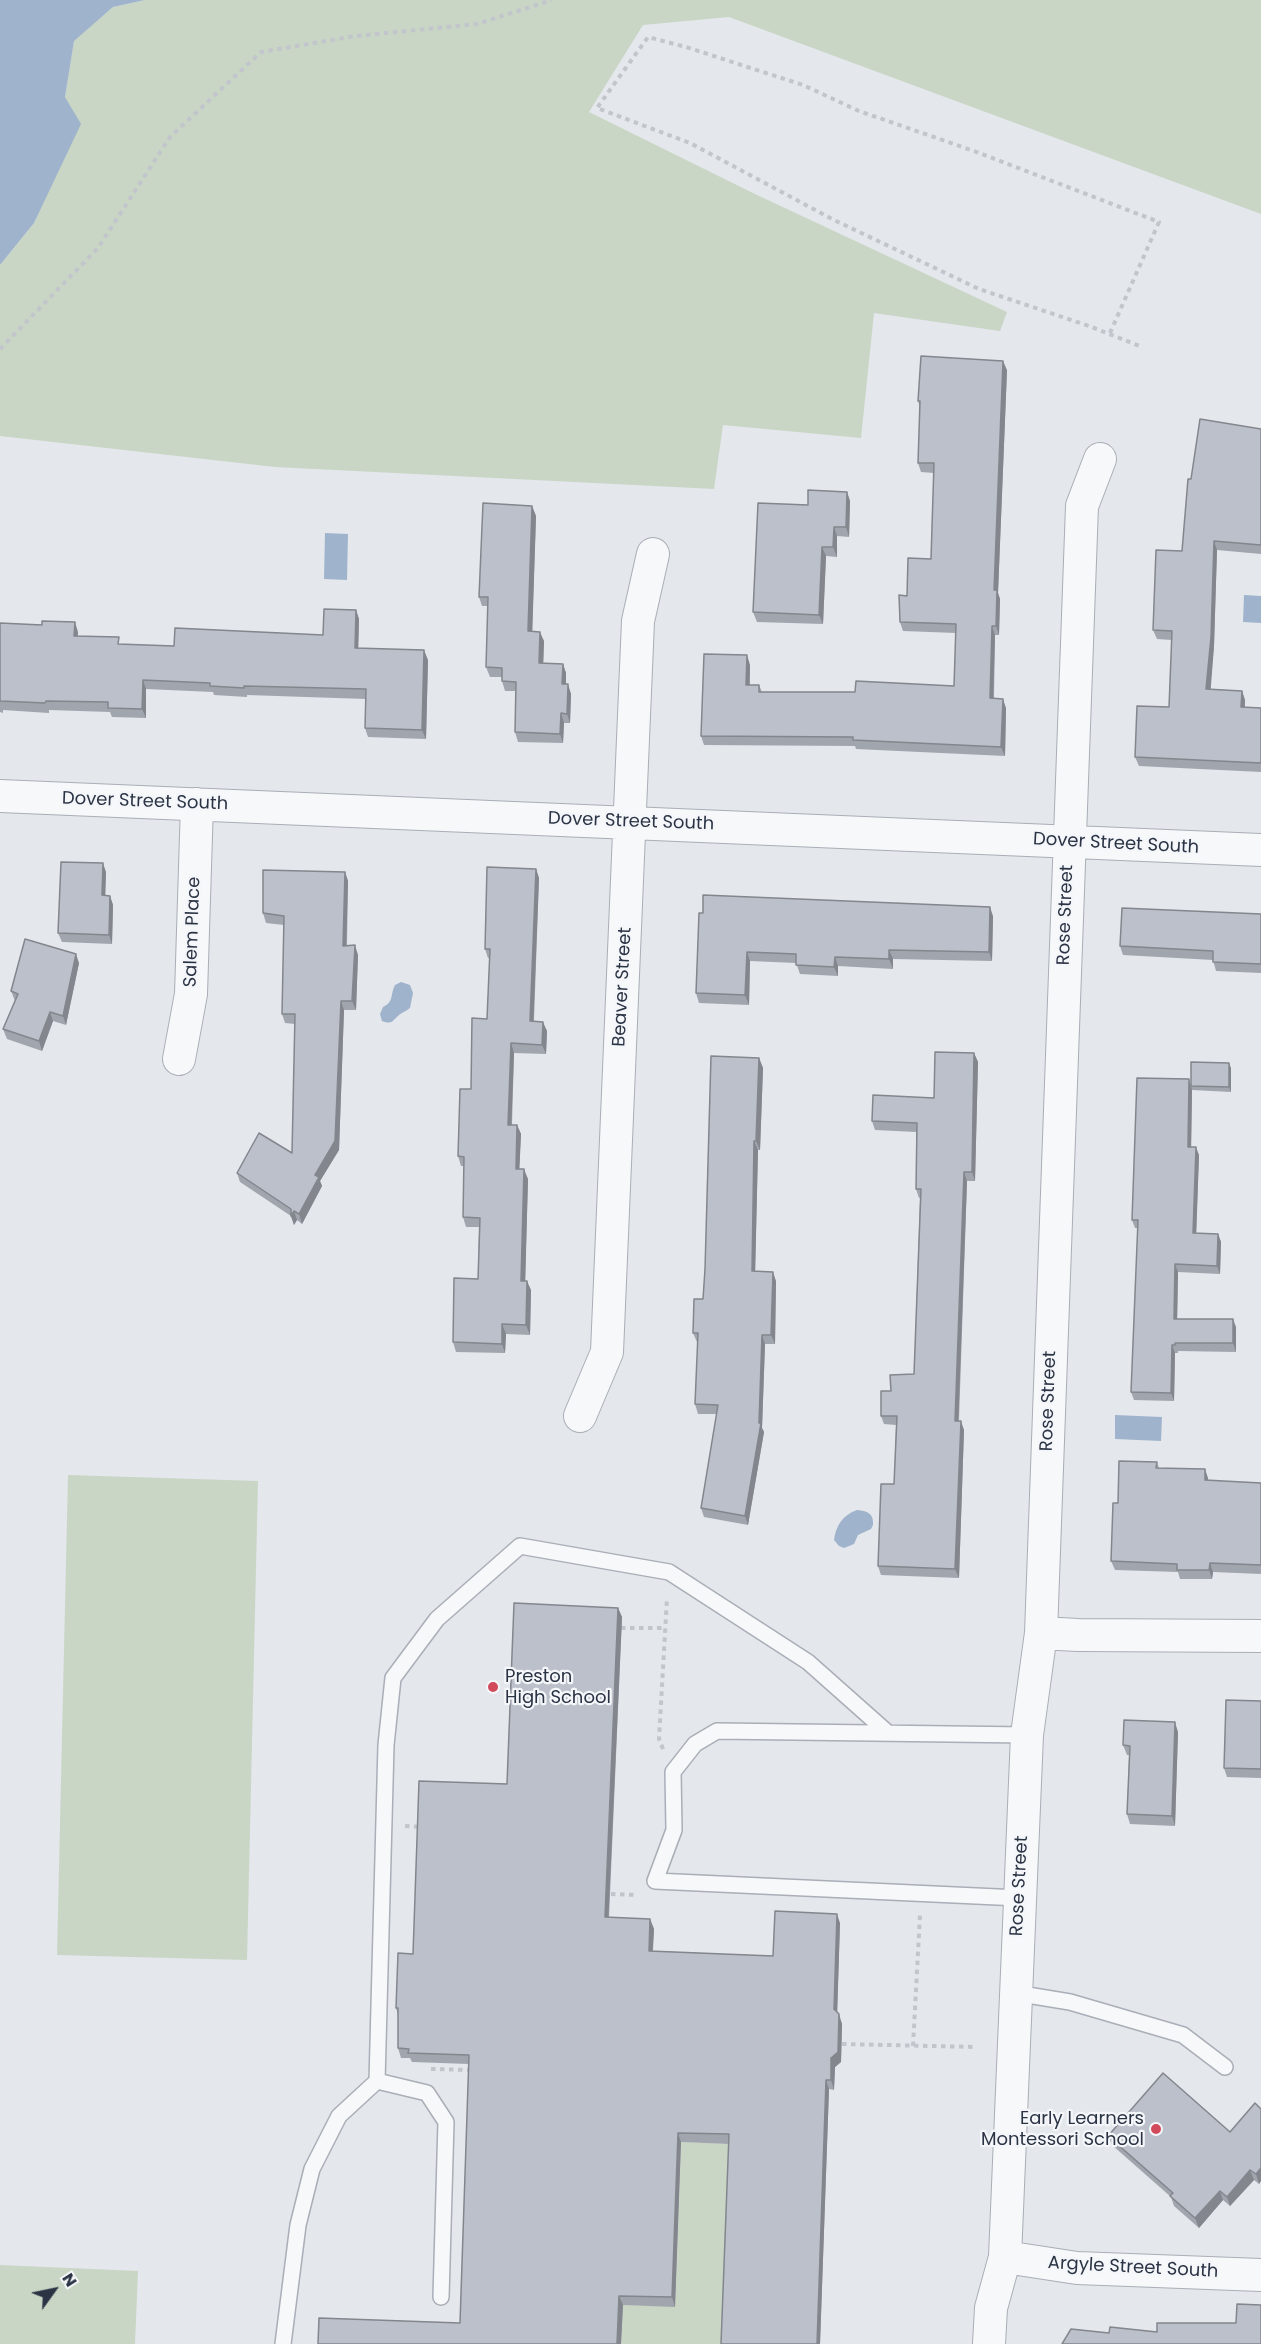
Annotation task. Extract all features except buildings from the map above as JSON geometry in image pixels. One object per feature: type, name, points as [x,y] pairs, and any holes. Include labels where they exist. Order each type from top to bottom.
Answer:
[{"type":"street","name":"Rose Street","points":[[989,2344],[991,2308],[1005,2257],[1027,1735],[1041,1633],[1082,506],[1100,459]]},
{"type":"street","name":"Beaver Street","points":[[580,1416],[607,1352],[638,621],[653,554]]},
{"type":"street","name":"Dover Street South","points":[[0,796],[1261,850]]},
{"type":"street","name":"Salem Place","points":[[179,1059],[191,994],[197,804]]},
{"type":"street","points":[[1041,1633],[1261,1636]]},
{"type":"street","name":"Argyle Street South","points":[[1005,2257],[1077,2268],[1261,2275]]},
{"type":"lane","points":[[284,2344],[298,2225],[312,2169],[339,2116],[377,2081],[386,1745],[393,1678],[437,1619],[520,1546],[669,1572],[808,1662],[888,1733]]},
{"type":"lane","points":[[1019,1898],[655,1881],[674,1830],[673,1772],[695,1744],[717,1731],[1027,1735]]},
{"type":"lane","points":[[1015,1993],[1070,2002],[1183,2036],[1225,2067]]},
{"type":"lane","points":[[377,2081],[427,2093],[446,2122],[441,2297]]},
{"type":"path","points":[[0,349],[98,248],[170,137],[261,52],[356,36],[477,24],[552,0]]},
{"type":"path","points":[[1110,333],[1159,222],[974,151],[860,111],[803,85],[648,37],[597,108],[690,143],[834,220],[979,289],[1089,326],[1142,347]]},
{"type":"path","points":[[669,1572],[659,1739],[673,1772]]},
{"type":"path","points":[[621,1628],[665,1628]]},
{"type":"path","points":[[913,2046],[921,1893]]},
{"type":"path","points":[[842,2044],[976,2047]]},
{"type":"green space","points":[[145,0],[1261,0],[1261,214],[729,17],[643,25],[589,112],[755,194],[1007,312],[1000,331],[874,313],[861,438],[723,425],[714,489],[275,467],[0,436],[0,265],[34,223],[51,185],[74,40],[113,7]]},
{"type":"green space","points":[[68,1475],[258,1481],[247,1960],[57,1955]]},
{"type":"green space","points":[[681,2142],[733,2144],[725,2344],[621,2344],[623,2305],[675,2306]]},
{"type":"green space","points":[[0,2265],[138,2271],[135,2344],[0,2344]]},
{"type":"water","points":[[0,0],[145,0],[113,7],[74,41],[65,97],[81,124],[34,223],[0,265]]},
{"type":"water","points":[[325,533],[348,534],[347,580],[324,579]]},
{"type":"water","points":[[1244,595],[1261,596],[1261,623],[1243,622]]},
{"type":"water","points":[[401,982],[410,985],[413,993],[410,1008],[391,1022],[382,1021],[380,1014],[383,1007],[390,1000],[395,985]]},
{"type":"water","points":[[1115,1415],[1162,1417],[1161,1441],[1115,1439]]},
{"type":"water","points":[[857,1510],[869,1513],[873,1525],[871,1529],[858,1535],[854,1544],[844,1548],[839,1546],[834,1540],[838,1525]]},
{"type":"place","name":"Preston High School","points":[[493,1687]]},
{"type":"place","name":"Early Learners Montessori School","points":[[1156,2129]]}]
